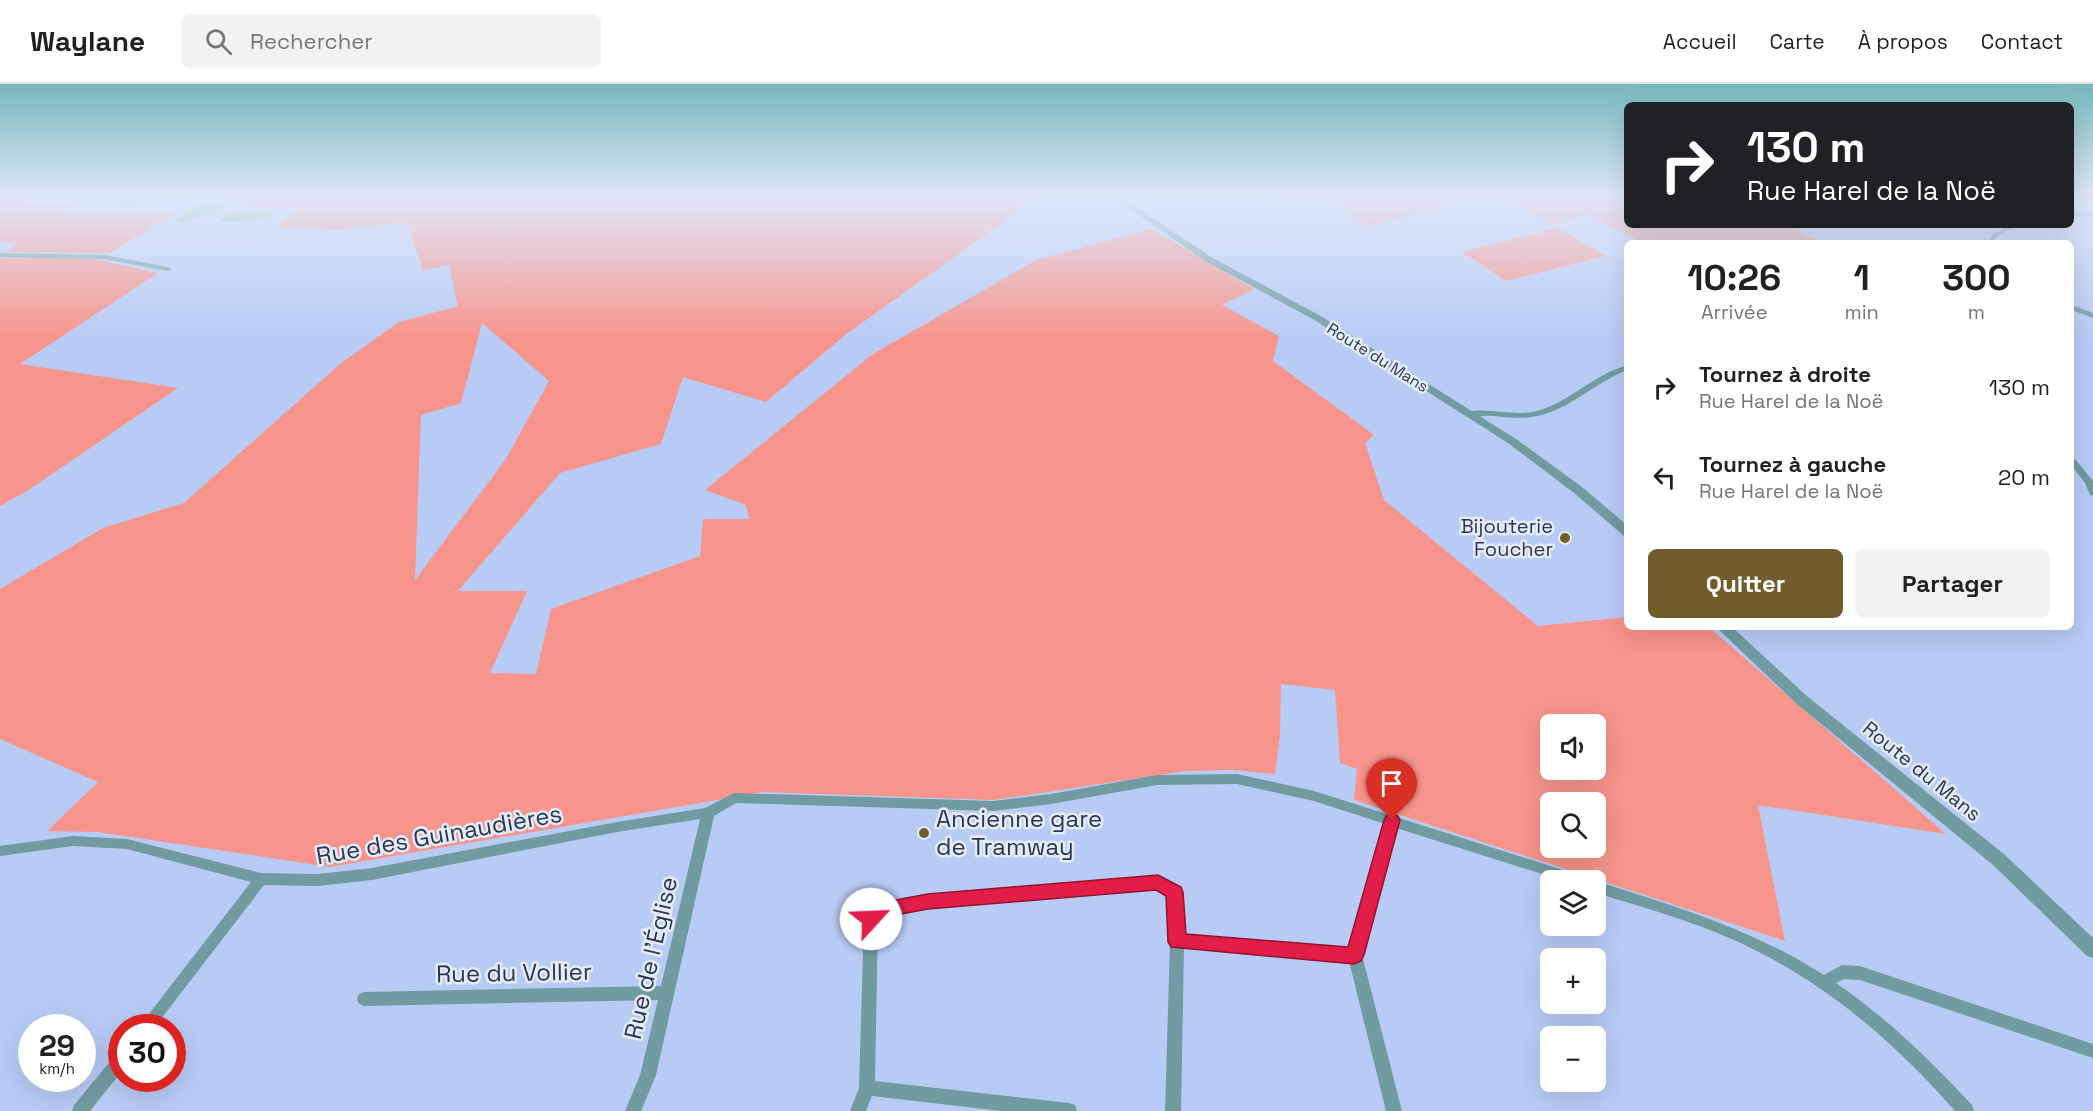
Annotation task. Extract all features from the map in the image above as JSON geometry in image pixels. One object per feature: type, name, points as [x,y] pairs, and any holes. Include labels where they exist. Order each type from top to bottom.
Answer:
[{"type":"street","name":"Route du Mans","points":[[1187,245],[1208,259],[1289,301],[1470,414],[1549,467],[1624,530]]},
{"type":"street","points":[[0,255],[104,257],[168,269]]},
{"type":"street","points":[[2074,308],[2093,316]]},
{"type":"street","points":[[1470,414],[1517,416],[1542,412],[1606,374],[1624,368]]},
{"type":"street","points":[[2074,463],[2090,483],[2093,493]]},
{"type":"street","name":"Route du Mans","points":[[1726,630],[1803,701],[1999,860],[2086,935],[2093,950]]},
{"type":"street","points":[[708,813],[734,798],[993,806],[1051,799],[1157,780],[1237,779],[1283,787],[1546,870]]},
{"type":"street","name":"Rue des Guinaudières","points":[[0,851],[73,841],[127,844],[261,879],[318,880],[372,874],[652,821],[708,813]]},
{"type":"street","name":"Rue de l'Église","points":[[633,1111],[648,1075],[708,813]]},
{"type":"street","points":[[1392,820],[1354,955],[1394,1111]]},
{"type":"street","points":[[156,1014],[261,879]]},
{"type":"street","points":[[858,1111],[867,1088],[871,919],[880,910],[928,902],[1158,882],[1175,892],[1177,942],[1173,1111]]},
{"type":"street","points":[[1606,890],[1739,936],[1824,983],[1890,1033],[1934,1075],[1966,1111]]},
{"type":"street","points":[[1177,942],[1354,955]]},
{"type":"street","points":[[1824,983],[1842,972],[1860,973],[2093,1051]]},
{"type":"street","name":"Rue du Vollier","points":[[364,999],[665,993]]},
{"type":"street","points":[[80,1111],[108,1076]]},
{"type":"street","points":[[867,1088],[1069,1111]]},
{"type":"shaded area","points":[[16,245],[123,245],[110,253],[7,252]]},
{"type":"shaded area","points":[[414,245],[971,245],[845,335],[766,402],[683,377],[661,444],[560,473],[458,591],[527,591],[490,673],[536,674],[551,609],[700,556],[703,519],[749,519],[746,505],[705,490],[873,354],[1036,260],[1092,245],[1179,245],[1254,289],[1222,305],[1279,336],[1273,361],[1374,435],[1365,443],[1384,500],[1538,626],[1624,617],[1624,630],[1712,630],[1946,834],[1758,805],[1785,941],[1606,882],[1606,870],[1568,870],[1354,800],[1357,769],[1340,763],[1335,690],[1281,684],[1280,735],[1275,774],[1232,770],[1186,771],[994,800],[763,792],[330,867],[98,832],[47,831],[98,782],[0,739],[0,589],[103,528],[184,503],[340,364],[399,322],[458,306],[449,265],[423,270]],"holes":[[[482,323],[549,381],[506,459],[415,580],[421,415],[461,403]]]},
{"type":"shaded area","points":[[1490,245],[1587,245],[1606,256],[1506,281],[1462,252]]},
{"type":"shaded area","points":[[0,258],[93,259],[158,273],[20,364],[178,388],[27,491],[0,506]]},
{"type":"place","name":"Bijouterie Foucher","points":[[1565,538]]},
{"type":"place","name":"Ancienne gare de Tramway","points":[[924,833]]},
{"type":"route","points":[[871,919],[880,910],[928,902],[1158,882],[1175,892],[1177,942],[1354,955],[1392,820]]}]
